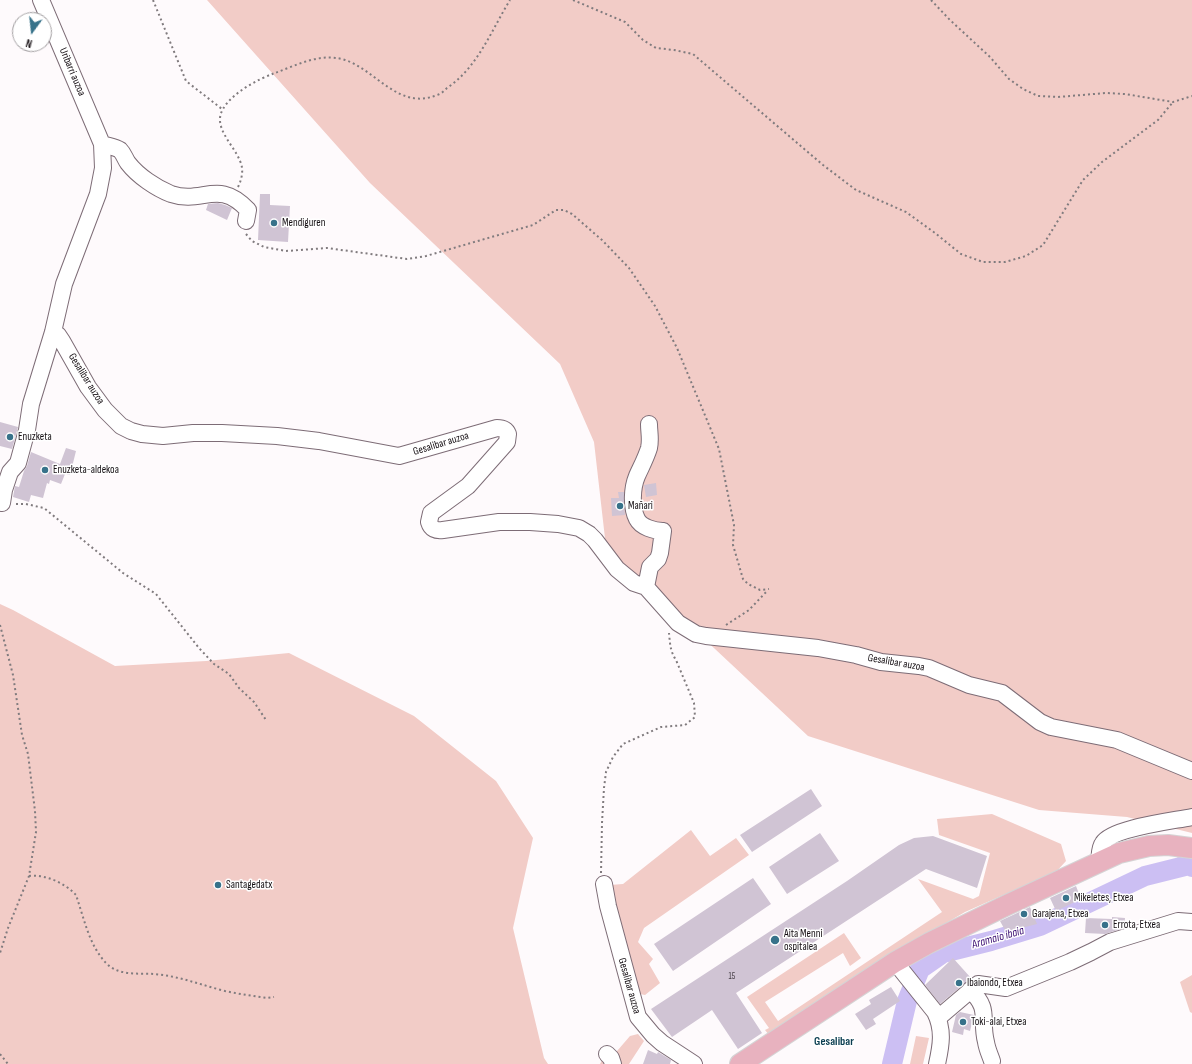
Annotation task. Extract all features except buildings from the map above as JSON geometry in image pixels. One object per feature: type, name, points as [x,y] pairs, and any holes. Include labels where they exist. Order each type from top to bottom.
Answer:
[{"type":"main road","points":[[740,1064],[901,969],[929,943],[1119,853],[1149,846],[1168,845],[1192,848]]},
{"type":"street","name":"Uribarri auzoa","points":[[41,0],[102,144]]},
{"type":"street","points":[[2,503],[4,490],[10,472],[18,464],[27,430],[33,395],[53,332],[60,295],[67,272],[89,220],[102,181],[102,144],[120,150],[129,164],[168,193],[186,196],[199,196],[212,193],[230,196],[240,202],[248,210],[246,221]]},
{"type":"street","name":"Gesalibar auzoa","points":[[53,332],[62,340],[88,387],[105,410],[122,426],[131,431],[142,434],[163,436],[222,433],[277,436],[319,441],[399,456],[497,428],[505,429],[508,434],[507,442],[468,486],[431,513],[428,521],[432,528],[437,531],[488,523],[530,522],[575,527],[585,531],[595,540],[616,569],[634,582],[646,587],[685,628],[702,636],[818,648],[856,655],[881,662],[929,668],[969,685],[1002,693],[1040,722],[1051,727],[1117,740],[1192,771]]},
{"type":"street","points":[[646,587],[650,567],[658,559],[660,553],[663,531],[655,531],[646,527],[637,520],[633,504],[637,477],[644,463],[650,442],[649,424]]},
{"type":"street","points":[[1099,862],[1102,843],[1118,832],[1192,817]]},
{"type":"street","name":"Gesalibar auzoa","points":[[604,884],[608,906],[638,1017],[662,1043],[694,1064]]},
{"type":"street","points":[[938,1018],[974,987],[1006,988],[1070,962],[1110,942],[1178,921],[1192,922]]},
{"type":"street","points":[[901,969],[938,1018],[941,1045],[937,1064]]},
{"type":"street","points":[[974,987],[975,995],[983,1006],[986,1042],[992,1061]]},
{"type":"path","points":[[153,0],[186,81],[222,109]]},
{"type":"path","points":[[230,196],[239,186],[242,175],[240,161],[223,132],[220,120],[222,109],[243,89],[261,78],[311,60],[326,58],[344,60],[361,68],[389,89],[407,97],[424,98],[438,95],[455,83],[466,72],[484,46],[510,0]]},
{"type":"path","points":[[573,0],[625,22],[643,40],[656,48],[693,54],[823,165],[856,190],[906,212],[961,254],[983,262],[1005,262],[1026,256],[1043,245],[1083,180],[1102,162],[1158,120],[1173,102]]},
{"type":"path","points":[[931,0],[990,57],[1009,79],[1023,89],[1038,96],[1058,97],[1106,93],[1125,94],[1173,102],[1192,96]]},
{"type":"path","points":[[246,221],[244,232],[252,241],[264,247],[286,251],[327,248],[407,259],[426,256],[533,226],[556,210],[564,210],[572,214],[602,240],[629,268],[655,306],[677,348],[720,449],[734,525],[733,545],[743,579],[748,584],[760,590],[769,589],[749,610],[723,626]]},
{"type":"path","points":[[2,503],[26,504],[44,508],[123,573],[156,594],[199,648],[214,664],[229,674],[239,688],[254,702],[266,720]]},
{"type":"path","points":[[604,884],[601,872],[602,816],[606,772],[613,757],[623,744],[661,727],[685,726],[695,717],[694,703],[671,649],[669,628],[674,618]]},
{"type":"path","points":[[0,625],[13,675],[22,735],[28,754],[36,832],[29,876],[8,928],[0,954]]},
{"type":"path","points":[[29,876],[34,875],[58,882],[76,895],[93,944],[106,962],[116,969],[129,973],[174,976],[227,991],[267,998],[274,997]]},
{"type":"path","points":[[0,1054],[8,1064]]},
{"type":"shaded area","points":[[207,0],[1192,0],[1192,833],[1127,817],[1039,810],[808,736],[606,547],[594,442],[560,364],[370,183]]},
{"type":"shaded area","points":[[0,604],[115,666],[206,661],[289,653],[414,716],[496,781],[533,838],[513,928],[544,1058],[548,1064],[0,1064]]},
{"type":"shaded area","points":[[992,814],[1061,844],[1066,861],[1055,873],[965,912],[876,964],[769,1035],[765,1030],[769,1028],[747,997],[844,933],[861,958],[850,966],[843,953],[765,1002],[778,1021],[942,912],[918,879],[973,899],[979,896],[990,853],[939,835],[937,819]]},
{"type":"shaded area","points":[[691,830],[710,856],[736,838],[749,855],[644,928],[638,942],[653,959],[649,964],[660,983],[645,995],[635,993],[610,885],[623,884]]},
{"type":"shaded area","points":[[1176,856],[1192,858],[1192,874]]},
{"type":"shaded area","points":[[1192,975],[1192,1013],[1190,1012],[1180,982]]},
{"type":"shaded area","points":[[638,1034],[644,1041],[629,1064],[600,1064],[603,1058],[611,1058],[630,1036]]},
{"type":"shaded area","points":[[916,1036],[929,1038],[923,1064],[910,1064]]},
{"type":"waterway","name":"Aramaio ibaia","points":[[892,1064],[907,1001],[920,969],[943,953],[991,941],[1040,926],[1145,876],[1189,865],[1192,867]]},
{"type":"place","name":"Mendiguren","points":[[274,223]]},
{"type":"place","name":"Enuzketa","points":[[10,437]]},
{"type":"place","name":"Enuzketa-aldekoa","points":[[45,470]]},
{"type":"place","name":"Mañari","points":[[620,506]]},
{"type":"place","name":"Santagedatx","points":[[218,885]]},
{"type":"place","name":"Mikeletes, Etxea","points":[[1066,898]]},
{"type":"place","name":"Garajena, Etxea","points":[[1024,914]]},
{"type":"place","name":"Errota, Etxea","points":[[1105,925]]},
{"type":"place","name":"Aita Menni ospitalea","points":[[775,940]]},
{"type":"place","name":"Ibaiondo, Etxea","points":[[959,983]]},
{"type":"place","name":"Toki-alai, Etxea","points":[[963,1022]]},
{"type":"district","name":"Gesalibar","points":[[834,1042]]}]
